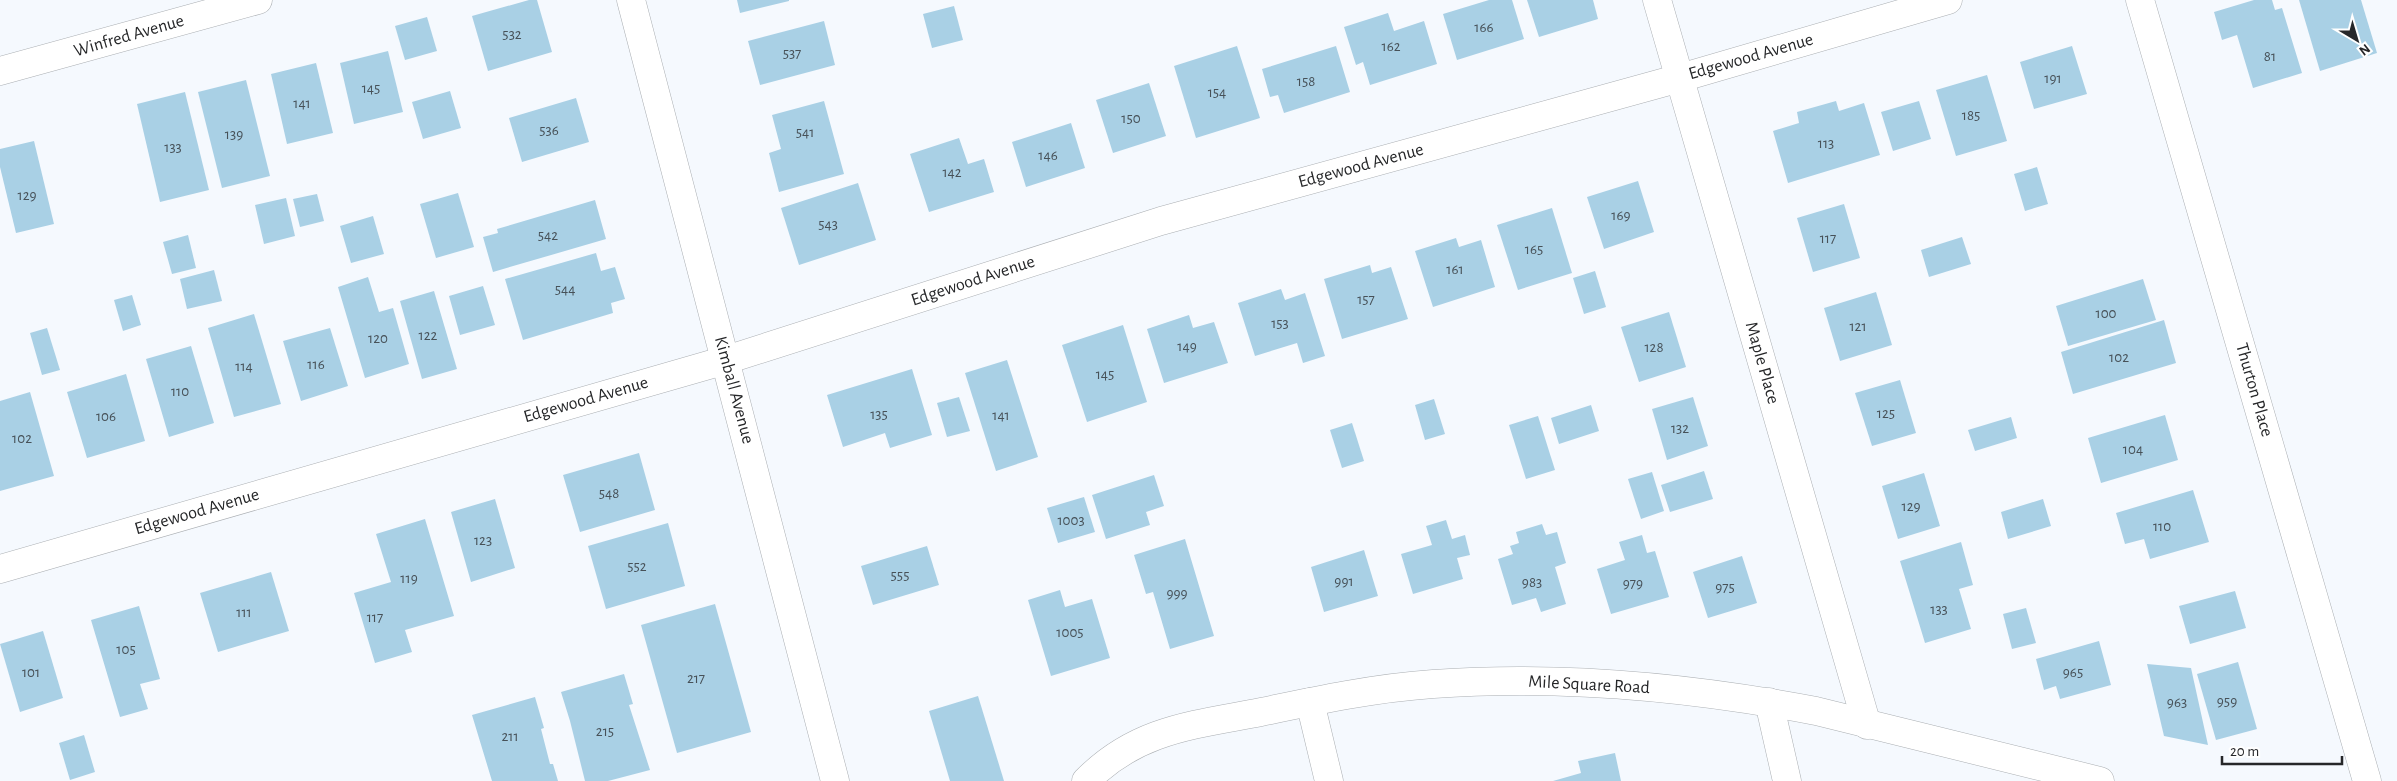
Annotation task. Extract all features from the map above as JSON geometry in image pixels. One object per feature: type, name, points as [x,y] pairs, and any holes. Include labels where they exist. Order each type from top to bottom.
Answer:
[{"type":"street","name":"Winfred Avenue","points":[[0,71],[258,0]]},
{"type":"street","name":"Kimball Avenue","points":[[631,0],[835,781]]},
{"type":"street","name":"Maple Place","points":[[1657,0],[1867,725]]},
{"type":"street","name":"Edgewood Avenue","points":[[0,569],[726,360],[1161,221],[1680,78],[1948,0]]},
{"type":"street","name":"Thurton Place","points":[[2140,0],[2367,781]]},
{"type":"street","name":"Mile Square Road","points":[[1086,781],[1121,752],[1160,733],[1310,702],[1431,684],[1512,681],[1593,683],[1646,687],[1768,702],[1816,711],[2100,781]]},
{"type":"street","points":[[1310,702],[1329,781]]},
{"type":"street","points":[[1768,702],[1787,781]]},
{"type":"building","points":[[529,0],[537,0],[552,52],[488,71],[472,16]]},
{"type":"building","points":[[737,0],[789,0],[789,1],[740,13]]},
{"type":"building","points":[[1489,0],[1512,0],[1524,39],[1457,60],[1443,14]]},
{"type":"building","points":[[1527,0],[1593,0],[1598,19],[1539,37]]},
{"type":"building","points":[[2254,0],[2272,0],[2275,10],[2282,8],[2302,73],[2253,88],[2237,35],[2222,40],[2214,12]]},
{"type":"building","points":[[2299,0],[2361,0],[2377,53],[2320,71]]},
{"type":"building","points":[[954,6],[963,40],[932,48],[923,14]]},
{"type":"building","points":[[1388,13],[1394,31],[1424,21],[1437,64],[1370,85],[1363,62],[1356,65],[1344,27]]},
{"type":"building","points":[[427,17],[437,51],[405,60],[395,26]]},
{"type":"building","points":[[824,21],[835,65],[760,85],[748,41]]},
{"type":"building","points":[[1237,46],[1260,118],[1196,138],[1174,66]]},
{"type":"building","points":[[1336,46],[1350,92],[1284,113],[1278,95],[1270,97],[1262,69]]},
{"type":"building","points":[[2072,46],[2087,94],[2034,109],[2020,62]]},
{"type":"building","points":[[388,51],[403,112],[354,124],[340,63]]},
{"type":"building","points":[[316,63],[333,133],[287,144],[271,74]]},
{"type":"building","points":[[1987,75],[2007,141],[1956,156],[1936,90]]},
{"type":"building","points":[[246,80],[270,176],[222,188],[198,92]]},
{"type":"building","points":[[1149,83],[1166,136],[1113,153],[1096,100]]},
{"type":"building","points":[[450,91],[461,128],[423,139],[412,102]]},
{"type":"building","points":[[185,92],[209,190],[160,202],[137,104]]},
{"type":"building","points":[[576,98],[589,142],[522,162],[509,118]]},
{"type":"building","points":[[824,101],[844,174],[779,192],[769,153],[781,149],[772,115]]},
{"type":"building","points":[[1836,101],[1839,111],[1864,103],[1880,155],[1788,183],[1773,131],[1799,123],[1797,112]]},
{"type":"building","points":[[1919,101],[1931,139],[1893,151],[1881,112]]},
{"type":"building","points":[[1071,123],[1085,168],[1026,187],[1012,142]]},
{"type":"building","points":[[959,138],[968,164],[984,159],[994,192],[929,212],[910,154]]},
{"type":"building","points":[[34,141],[54,224],[16,233],[0,167],[0,149]]},
{"type":"building","points":[[2037,167],[2048,204],[2025,211],[2014,174]]},
{"type":"building","points":[[1638,181],[1654,232],[1604,249],[1587,197]]},
{"type":"building","points":[[858,183],[876,240],[799,265],[781,208]]},
{"type":"building","points":[[458,193],[474,247],[436,258],[420,204]]},
{"type":"building","points":[[317,194],[324,221],[300,227],[293,199]]},
{"type":"building","points":[[286,198],[295,236],[264,244],[255,205]]},
{"type":"building","points":[[595,200],[606,239],[493,272],[483,237],[498,233],[497,229]]},
{"type":"building","points":[[1844,204],[1860,258],[1813,272],[1797,218]]},
{"type":"building","points":[[1552,208],[1572,273],[1518,290],[1497,225]]},
{"type":"building","points":[[373,216],[384,254],[351,263],[340,226]]},
{"type":"building","points":[[188,235],[196,268],[172,274],[163,242]]},
{"type":"building","points":[[1962,237],[1971,264],[1929,277],[1921,250]]},
{"type":"building","points":[[1456,238],[1459,247],[1481,240],[1495,287],[1433,307],[1415,251]]},
{"type":"building","points":[[596,253],[601,271],[615,267],[625,299],[611,303],[613,313],[523,340],[505,279]]},
{"type":"building","points":[[1370,265],[1372,273],[1391,267],[1408,319],[1342,339],[1324,279]]},
{"type":"building","points":[[214,270],[222,301],[187,309],[180,279]]},
{"type":"building","points":[[1595,271],[1606,307],[1584,314],[1573,278]]},
{"type":"building","points":[[368,277],[379,312],[393,308],[409,364],[365,378],[338,287]]},
{"type":"building","points":[[2143,279],[2156,320],[2068,346],[2056,306]]},
{"type":"building","points":[[483,286],[495,325],[460,335],[449,296]]},
{"type":"building","points":[[1281,289],[1285,300],[1305,293],[1325,356],[1303,363],[1297,343],[1255,356],[1238,303]]},
{"type":"building","points":[[434,291],[457,369],[422,379],[400,301]]},
{"type":"building","points":[[1876,292],[1892,345],[1840,361],[1824,308]]},
{"type":"building","points":[[132,295],[141,325],[123,331],[114,300]]},
{"type":"building","points":[[1669,312],[1686,367],[1639,382],[1621,327]]},
{"type":"building","points":[[254,314],[281,404],[234,417],[208,328]]},
{"type":"building","points":[[1189,315],[1193,328],[1214,322],[1228,363],[1164,383],[1147,329]]},
{"type":"building","points":[[2164,320],[2176,363],[2073,394],[2061,352]]},
{"type":"building","points":[[1123,325],[1147,402],[1087,422],[1062,345]]},
{"type":"building","points":[[47,328],[60,370],[42,375],[30,333]]},
{"type":"building","points":[[330,328],[348,386],[301,401],[283,341]]},
{"type":"building","points":[[191,346],[214,423],[169,437],[146,359]]},
{"type":"building","points":[[1007,360],[1038,457],[996,471],[965,373]]},
{"type":"building","points":[[912,369],[932,435],[890,448],[885,433],[843,447],[827,395]]},
{"type":"building","points":[[126,374],[145,441],[87,458],[67,392]]},
{"type":"building","points":[[1900,380],[1916,433],[1872,446],[1855,393]]},
{"type":"building","points":[[30,392],[54,476],[0,491],[0,401]]},
{"type":"building","points":[[959,397],[970,431],[947,437],[937,403]]},
{"type":"building","points":[[1693,397],[1708,446],[1667,460],[1652,409]]},
{"type":"building","points":[[1434,399],[1445,434],[1425,440],[1415,405]]},
{"type":"building","points":[[1591,405],[1599,431],[1559,444],[1551,418]]},
{"type":"building","points":[[2165,415],[2178,460],[2101,483],[2088,438]]},
{"type":"building","points":[[1538,416],[1555,470],[1526,479],[1509,425]]},
{"type":"building","points":[[2011,417],[2017,438],[1975,451],[1968,430]]},
{"type":"building","points":[[1352,423],[1364,461],[1342,468],[1330,430]]},
{"type":"building","points":[[639,453],[655,510],[580,532],[563,475]]},
{"type":"building","points":[[1704,471],[1713,499],[1670,512],[1661,485]]},
{"type":"building","points":[[1652,472],[1664,511],[1641,519],[1628,479]]},
{"type":"building","points":[[1924,473],[1940,526],[1898,539],[1882,486]]},
{"type":"building","points":[[1154,475],[1164,506],[1146,512],[1150,525],[1106,539],[1092,495]]},
{"type":"building","points":[[2193,490],[2209,542],[2150,559],[2144,539],[2125,544],[2116,513]]},
{"type":"building","points":[[1084,497],[1095,532],[1058,543],[1047,508]]},
{"type":"building","points":[[495,499],[515,568],[471,582],[451,512]]},
{"type":"building","points":[[2043,499],[2051,526],[2008,539],[2001,512]]},
{"type":"building","points":[[425,519],[454,616],[405,630],[412,652],[375,663],[354,593],[391,582],[376,534]]},
{"type":"building","points":[[1446,520],[1452,539],[1465,535],[1470,555],[1457,558],[1463,579],[1413,594],[1401,554],[1432,545],[1426,526]]},
{"type":"building","points":[[668,523],[685,586],[606,609],[588,546]]},
{"type":"building","points":[[1542,524],[1546,535],[1557,532],[1566,563],[1555,567],[1566,604],[1541,612],[1536,598],[1512,605],[1498,559],[1513,554],[1510,546],[1519,543],[1516,532]]},
{"type":"building","points":[[1642,535],[1647,553],[1655,551],[1669,597],[1611,614],[1597,569],[1625,560],[1619,542]]},
{"type":"building","points":[[1185,539],[1214,636],[1170,649],[1153,592],[1146,594],[1134,555]]},
{"type":"building","points":[[1961,542],[1973,585],[1959,589],[1971,629],[1925,643],[1900,561]]},
{"type":"building","points":[[927,546],[939,585],[873,605],[861,566]]},
{"type":"building","points":[[1364,550],[1378,596],[1324,612],[1311,567]]},
{"type":"building","points":[[1742,556],[1757,603],[1708,618],[1693,572]]},
{"type":"building","points":[[271,572],[289,631],[218,652],[200,593]]},
{"type":"building","points":[[1060,590],[1065,607],[1092,599],[1110,658],[1051,676],[1028,600]]},
{"type":"building","points":[[2235,591],[2246,628],[2190,644],[2179,606]]},
{"type":"building","points":[[715,604],[751,732],[677,753],[641,625]]},
{"type":"building","points":[[139,606],[160,679],[140,684],[148,709],[120,717],[91,620]]},
{"type":"building","points":[[2026,608],[2036,643],[2012,649],[2003,614]]},
{"type":"building","points":[[43,631],[63,698],[20,712],[0,644]]},
{"type":"building","points":[[2099,641],[2111,685],[2060,699],[2056,686],[2044,690],[2036,659]]},
{"type":"building","points":[[2238,662],[2257,729],[2216,740],[2197,674]]},
{"type":"building","points":[[2147,664],[2191,668],[2208,745],[2164,736]]},
{"type":"building","points":[[624,674],[633,704],[629,705],[650,770],[608,781],[585,781],[561,692]]},
{"type":"building","points":[[978,696],[1004,781],[950,781],[929,711]]},
{"type":"building","points":[[535,697],[544,728],[541,729],[550,764],[553,764],[558,781],[492,781],[472,715]]},
{"type":"building","points":[[84,735],[95,772],[70,780],[59,743]]},
{"type":"building","points":[[1615,753],[1621,781],[1553,781],[1581,773],[1578,761]]}]
